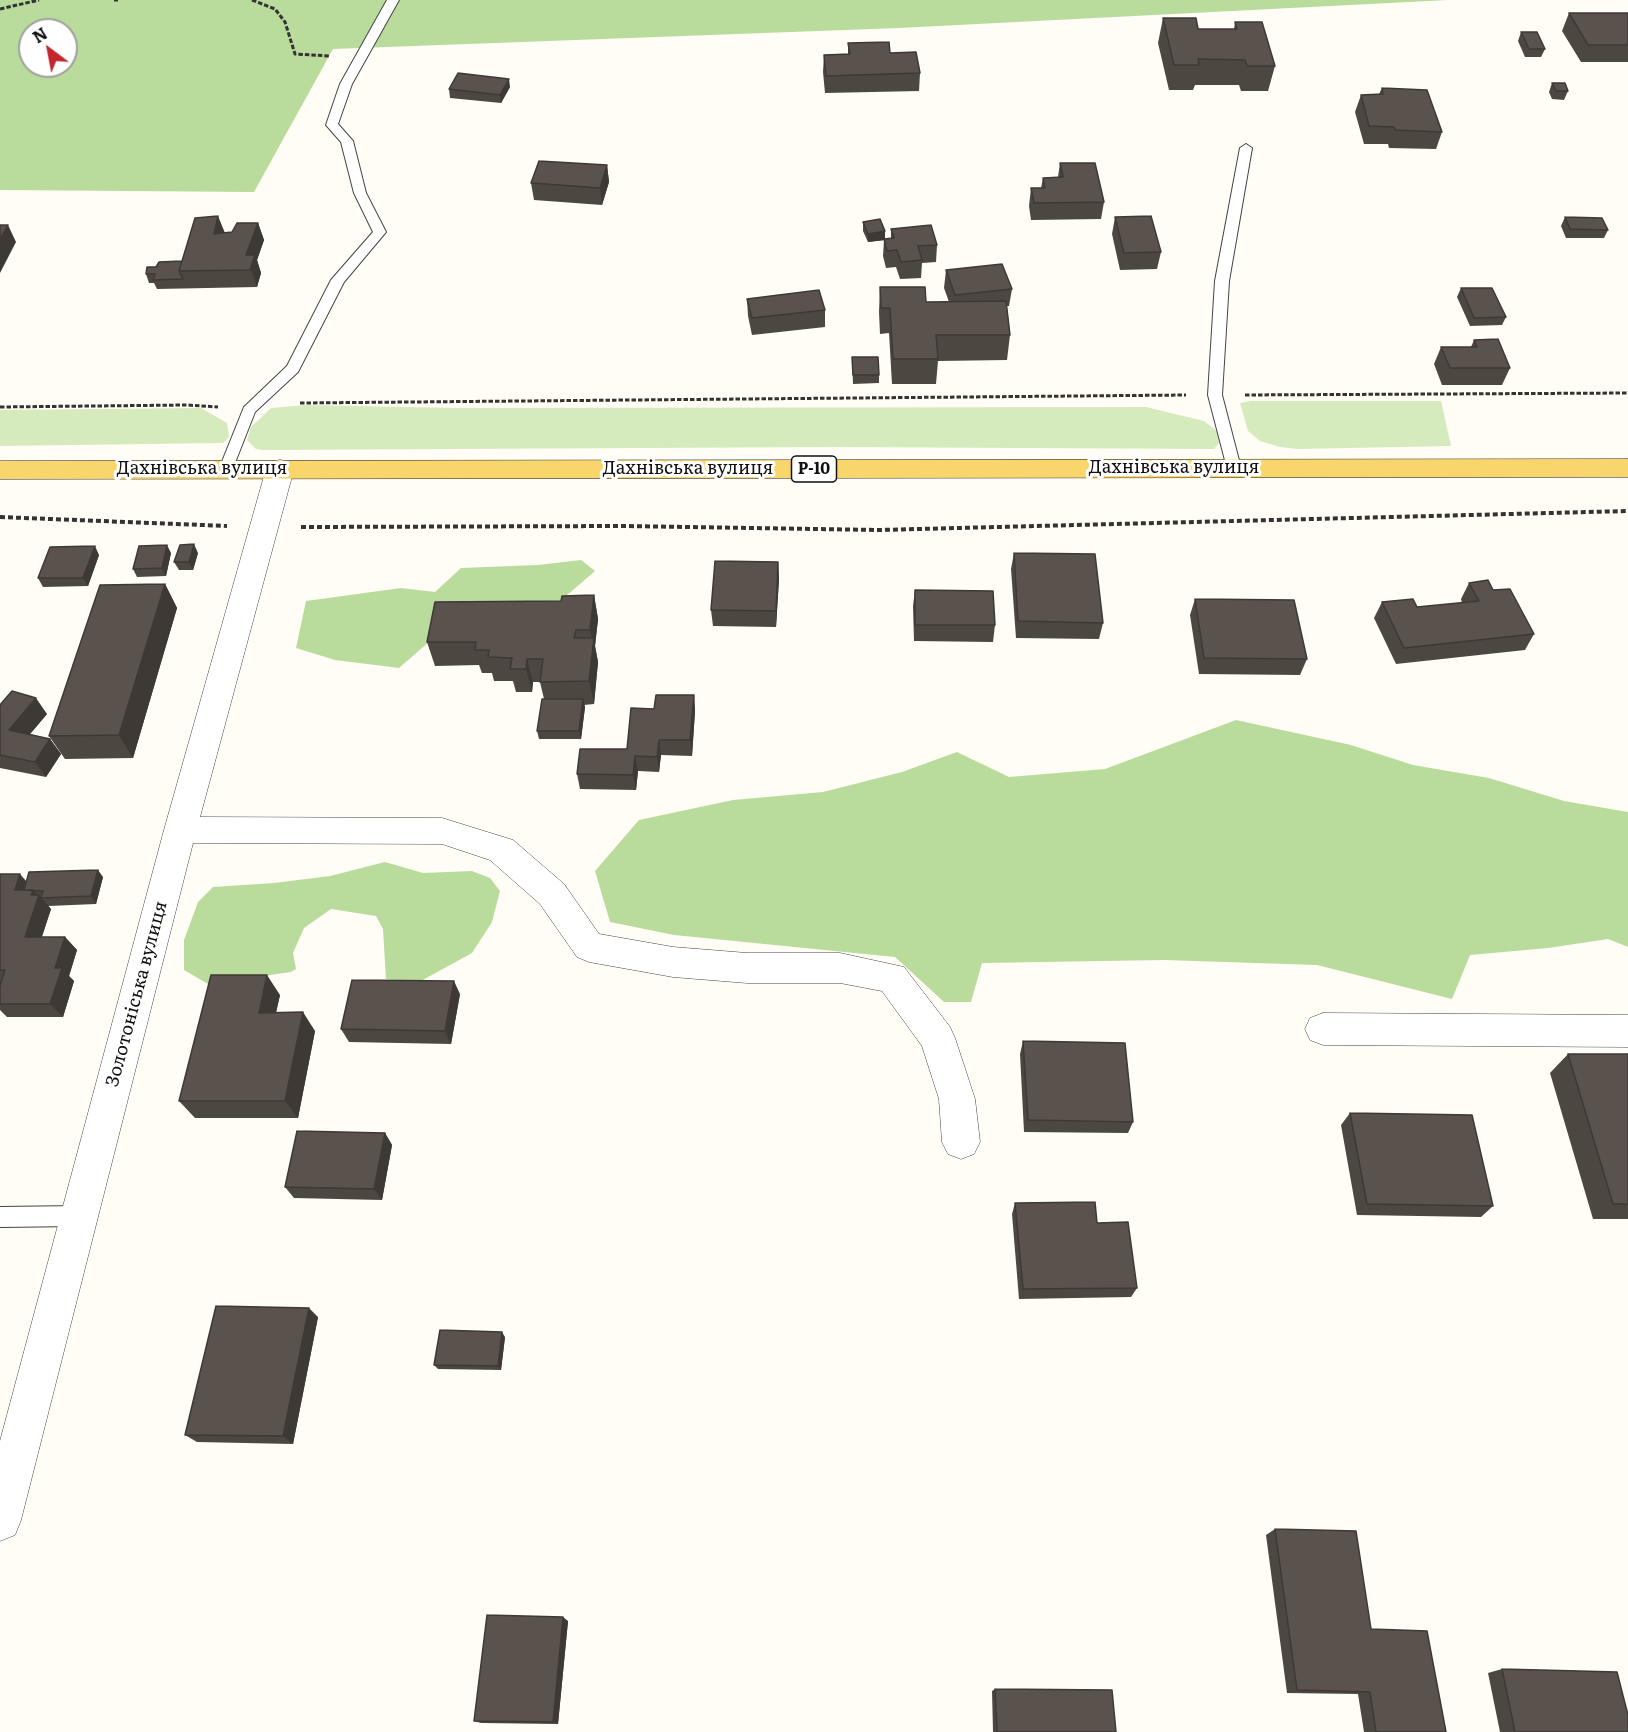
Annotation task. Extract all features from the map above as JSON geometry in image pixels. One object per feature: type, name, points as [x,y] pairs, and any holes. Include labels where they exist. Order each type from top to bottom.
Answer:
[{"type":"main road","name":"Дахнівська вулиця","points":[[0,470],[1628,468]]},
{"type":"street","name":"Золотоніська вулиця","points":[[0,1520],[180,830],[280,469]]},
{"type":"street","points":[[180,830],[442,831],[501,850],[552,894],[589,947],[673,962],[747,968],[840,968],[892,978],[937,1038],[957,1099],[961,1142]]},
{"type":"street","points":[[1323,1029],[1628,1031]]},
{"type":"lane","points":[[226,469],[249,410],[293,369],[338,280],[380,232],[360,193],[347,141],[332,125],[346,84],[393,0]]},
{"type":"lane","points":[[1234,468],[1215,395],[1222,280],[1246,148]]},
{"type":"lane","points":[[0,1217],[79,1216]]},
{"type":"path","points":[[0,9],[39,0]]},
{"type":"path","points":[[252,0],[275,9],[285,22],[295,54],[359,61]]},
{"type":"path","points":[[0,406],[187,405],[249,410],[282,404],[357,402],[1628,393]]},
{"type":"path","points":[[0,517],[263,528],[622,525],[879,530],[1628,511]]},
{"type":"green space","points":[[0,0],[1448,0],[899,28],[333,49],[254,192],[0,190]]},
{"type":"green space","points":[[1251,401],[1441,401],[1451,446],[1297,449],[1280,447],[1260,441],[1248,431],[1240,403]]},
{"type":"green space","points":[[305,405],[459,408],[1146,407],[1204,421],[1218,432],[1220,442],[1214,449],[834,447],[262,450],[256,449],[247,440],[251,427],[271,408]]},
{"type":"green space","points":[[201,408],[227,423],[229,437],[223,443],[0,446],[0,410]]},
{"type":"green space","points":[[581,560],[595,571],[559,602],[430,641],[399,668],[335,660],[296,648],[306,601],[401,588],[435,592],[461,568],[538,565]]},
{"type":"green space","points":[[1236,720],[1351,745],[1413,765],[1489,778],[1564,801],[1628,812],[1628,947],[1608,939],[1548,948],[1470,955],[1452,999],[1317,965],[1164,960],[982,963],[971,1002],[944,1002],[895,957],[674,935],[610,922],[595,871],[639,820],[733,800],[823,792],[902,772],[957,752],[1009,777],[1105,769]]},
{"type":"green space","points":[[385,862],[423,873],[472,871],[490,878],[500,891],[492,922],[472,953],[419,982],[386,979],[383,929],[376,916],[331,909],[304,928],[293,953],[296,969],[291,972],[208,984],[184,970],[184,940],[198,902],[213,887],[330,876]]},
{"type":"building","points":[[1569,13],[1628,13],[1628,45],[1588,45]]},
{"type":"building","points":[[1163,18],[1196,18],[1198,29],[1237,29],[1235,22],[1262,22],[1275,66],[1247,66],[1245,60],[1198,59],[1199,65],[1174,65]]},
{"type":"building","points":[[1521,32],[1537,32],[1545,49],[1529,49]]},
{"type":"building","points":[[889,42],[890,53],[916,52],[920,73],[826,76],[824,55],[850,54],[848,43]]},
{"type":"building","points":[[458,73],[509,79],[500,95],[449,89]]},
{"type":"building","points":[[1552,83],[1565,83],[1568,91],[1556,91]]},
{"type":"building","points":[[1382,88],[1427,90],[1442,132],[1395,130],[1394,127],[1369,126],[1361,95],[1383,94]]},
{"type":"building","points":[[539,161],[607,165],[600,188],[531,183]]},
{"type":"building","points":[[1060,163],[1095,163],[1104,202],[1034,203],[1031,188],[1045,188],[1043,178],[1063,177]]},
{"type":"building","points":[[218,216],[214,234],[232,232],[237,223],[258,223],[246,255],[255,255],[250,270],[179,271],[195,218]]},
{"type":"building","points":[[1151,216],[1161,252],[1124,253],[1115,217]]},
{"type":"building","points":[[1565,217],[1602,218],[1608,230],[1570,229]]},
{"type":"building","points":[[880,219],[885,231],[868,234],[863,222]]},
{"type":"building","points":[[0,225],[8,225],[0,239]]},
{"type":"building","points":[[931,225],[937,245],[918,246],[922,260],[901,262],[897,250],[887,251],[884,239],[894,238],[891,229]]},
{"type":"building","points":[[182,261],[179,271],[183,279],[153,280],[155,274],[146,274],[147,267],[156,267],[159,262]]},
{"type":"building","points":[[1002,264],[1012,289],[955,295],[946,270]]},
{"type":"building","points":[[880,287],[925,287],[926,302],[1006,301],[1010,335],[936,335],[938,359],[893,359],[890,308],[881,308]]},
{"type":"building","points":[[1461,288],[1492,288],[1506,317],[1474,318]]},
{"type":"building","points":[[819,290],[825,310],[752,318],[747,299]]},
{"type":"building","points":[[1498,339],[1510,368],[1450,368],[1441,347],[1477,347],[1474,340]]},
{"type":"building","points":[[852,357],[878,357],[879,375],[853,375]]},
{"type":"building","points":[[194,544],[189,562],[174,562],[180,545]]},
{"type":"building","points":[[167,545],[162,568],[133,569],[139,546]]},
{"type":"building","points":[[95,546],[83,578],[38,578],[50,547]]},
{"type":"building","points":[[1014,553],[1095,554],[1103,623],[1018,621]]},
{"type":"building","points":[[715,561],[778,562],[776,611],[711,610]]},
{"type":"building","points":[[1488,580],[1493,590],[1510,589],[1534,634],[1404,648],[1382,602],[1413,599],[1417,607],[1479,601],[1469,583]]},
{"type":"building","points":[[165,584],[119,735],[49,736],[100,585]]},
{"type":"building","points":[[915,590],[993,591],[995,625],[915,625]]},
{"type":"building","points":[[594,595],[590,630],[576,630],[574,638],[594,638],[589,681],[540,682],[543,659],[527,659],[526,669],[510,669],[512,658],[488,657],[489,650],[475,650],[476,642],[427,642],[435,602],[561,601],[562,596]]},
{"type":"building","points":[[1195,599],[1294,600],[1307,659],[1204,658]]},
{"type":"building","points":[[12,691],[36,698],[9,730],[50,739],[35,762],[0,755],[0,705]]},
{"type":"building","points":[[656,695],[694,695],[690,740],[659,740],[657,757],[635,756],[633,775],[577,774],[580,749],[627,749],[631,708],[654,709]]},
{"type":"building","points":[[542,699],[583,699],[579,731],[537,731]]},
{"type":"building","points":[[98,870],[91,896],[42,898],[43,891],[24,890],[29,872]]},
{"type":"building","points":[[0,874],[20,874],[15,890],[33,890],[31,895],[39,895],[25,937],[65,937],[55,968],[62,968],[50,1004],[0,1004],[0,986],[5,970],[0,970]]},
{"type":"building","points":[[211,975],[267,975],[259,1013],[303,1012],[285,1101],[179,1101]]},
{"type":"building","points":[[352,980],[454,981],[445,1031],[341,1029]]},
{"type":"building","points":[[1023,1041],[1125,1043],[1133,1122],[1028,1120]]},
{"type":"building","points":[[1568,1054],[1628,1054],[1628,1204],[1613,1204]]},
{"type":"building","points":[[1350,1113],[1472,1115],[1493,1206],[1367,1204]]},
{"type":"building","points":[[297,1131],[385,1133],[374,1189],[285,1187]]},
{"type":"building","points":[[1095,1202],[1097,1223],[1128,1222],[1137,1288],[1023,1289],[1015,1203]]},
{"type":"building","points":[[216,1306],[309,1308],[283,1436],[185,1435]]},
{"type":"building","points":[[440,1330],[502,1332],[498,1366],[434,1365]]},
{"type":"building","points":[[1275,1529],[1356,1531],[1371,1629],[1427,1631],[1446,1732],[1376,1732],[1370,1692],[1297,1690]]},
{"type":"building","points":[[487,1615],[563,1617],[553,1722],[474,1721]]},
{"type":"building","points":[[1502,1669],[1617,1672],[1628,1715],[1628,1732],[1515,1732]]},
{"type":"building","points":[[995,1689],[1112,1690],[1116,1732],[997,1732]]}]
